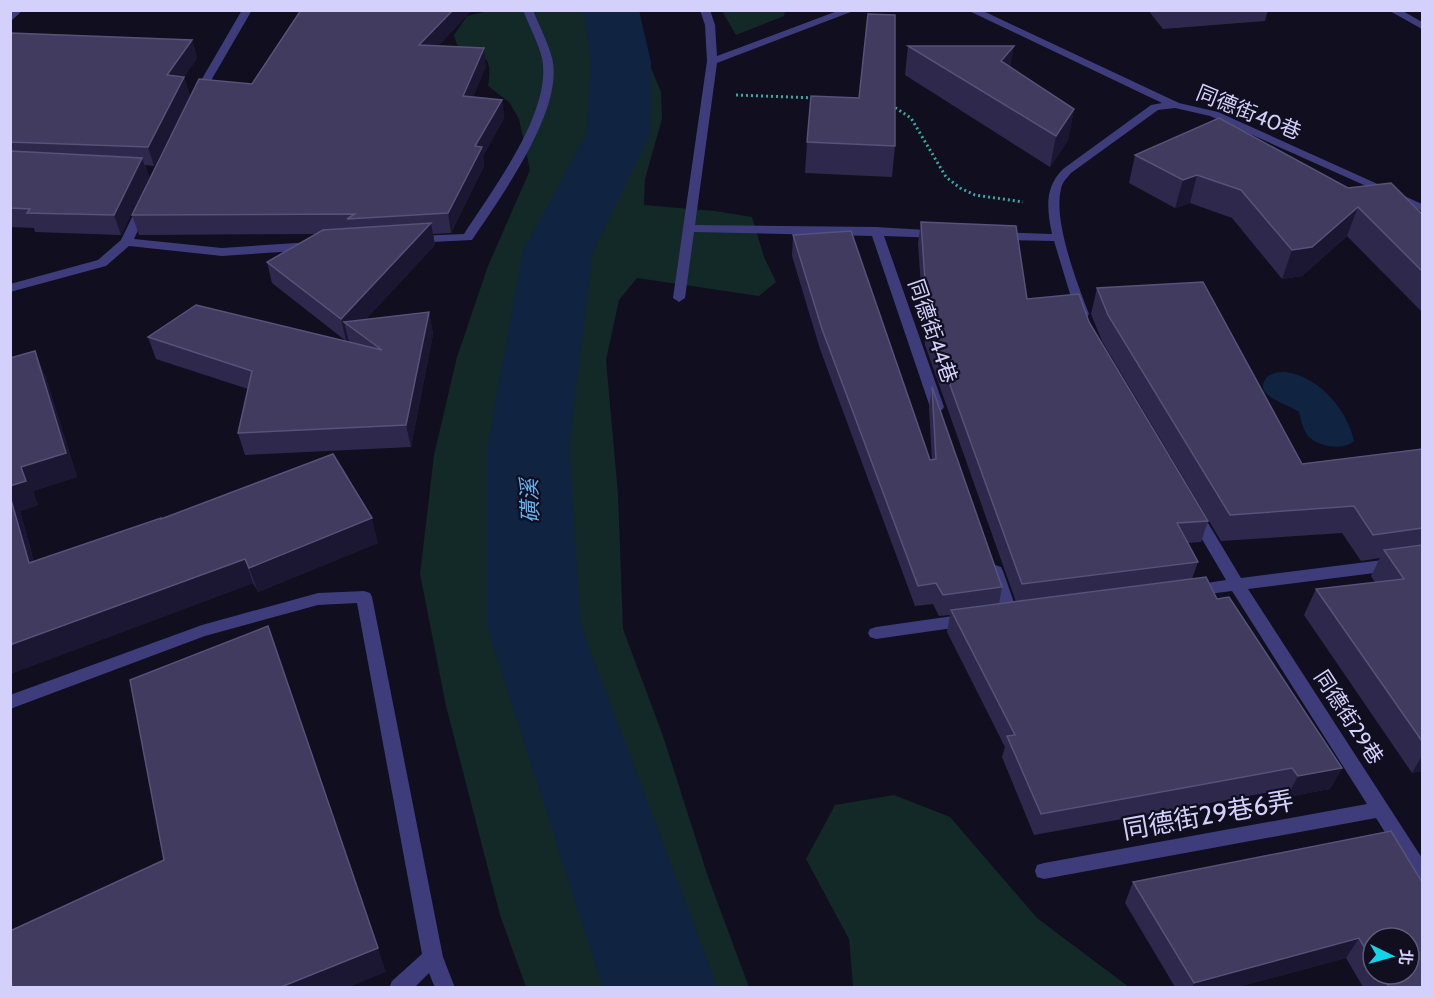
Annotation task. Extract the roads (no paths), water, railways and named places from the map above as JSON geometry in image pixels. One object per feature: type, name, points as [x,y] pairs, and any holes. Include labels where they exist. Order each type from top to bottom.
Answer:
[{"type":"street","points":[[10,19],[18,10]]},
{"type":"street","points":[[194,102],[247,10]]},
{"type":"street","points":[[398,241],[468,237],[531,137],[547,86],[547,59],[528,10]]},
{"type":"street","points":[[679,298],[712,61],[710,25],[705,10]]},
{"type":"street","points":[[712,61],[851,10]]},
{"type":"street","points":[[972,10],[1174,105]]},
{"type":"street","points":[[1393,10],[1422,26]]},
{"type":"street","name":"同德街40巷","points":[[1089,331],[1077,300],[1059,238],[1053,194],[1058,180],[1067,171],[1155,107],[1174,105],[1214,114],[1422,208]]},
{"type":"street","points":[[10,288],[102,263],[126,242],[150,192]]},
{"type":"street","points":[[689,228],[956,234]]},
{"type":"street","name":"同德街44巷","points":[[876,231],[943,423]]},
{"type":"street","points":[[990,235],[1059,238]]},
{"type":"street","points":[[126,242],[222,252],[328,245]]},
{"type":"street","points":[[1189,504],[1237,585]]},
{"type":"street","points":[[876,633],[1004,615],[990,558]]},
{"type":"street","points":[[1180,592],[1422,561]]},
{"type":"street","name":"同德街29巷","points":[[1237,585],[1422,874]]},
{"type":"street","points":[[10,702],[202,631],[318,599],[364,597],[433,957],[445,987]]},
{"type":"street","name":"同德街29巷6弄","points":[[1044,871],[1381,809]]},
{"type":"street","points":[[399,987],[433,957]]},
{"type":"water","points":[[1286,372],[1310,380],[1330,396],[1345,417],[1354,441],[1337,447],[1318,443],[1308,436],[1303,428],[1299,412],[1264,391],[1265,380],[1269,376]]},
{"type":"waterway","name":"磺溪","points":[[611,10],[621,62],[618,135],[558,251],[528,448],[534,626],[661,988]]}]
